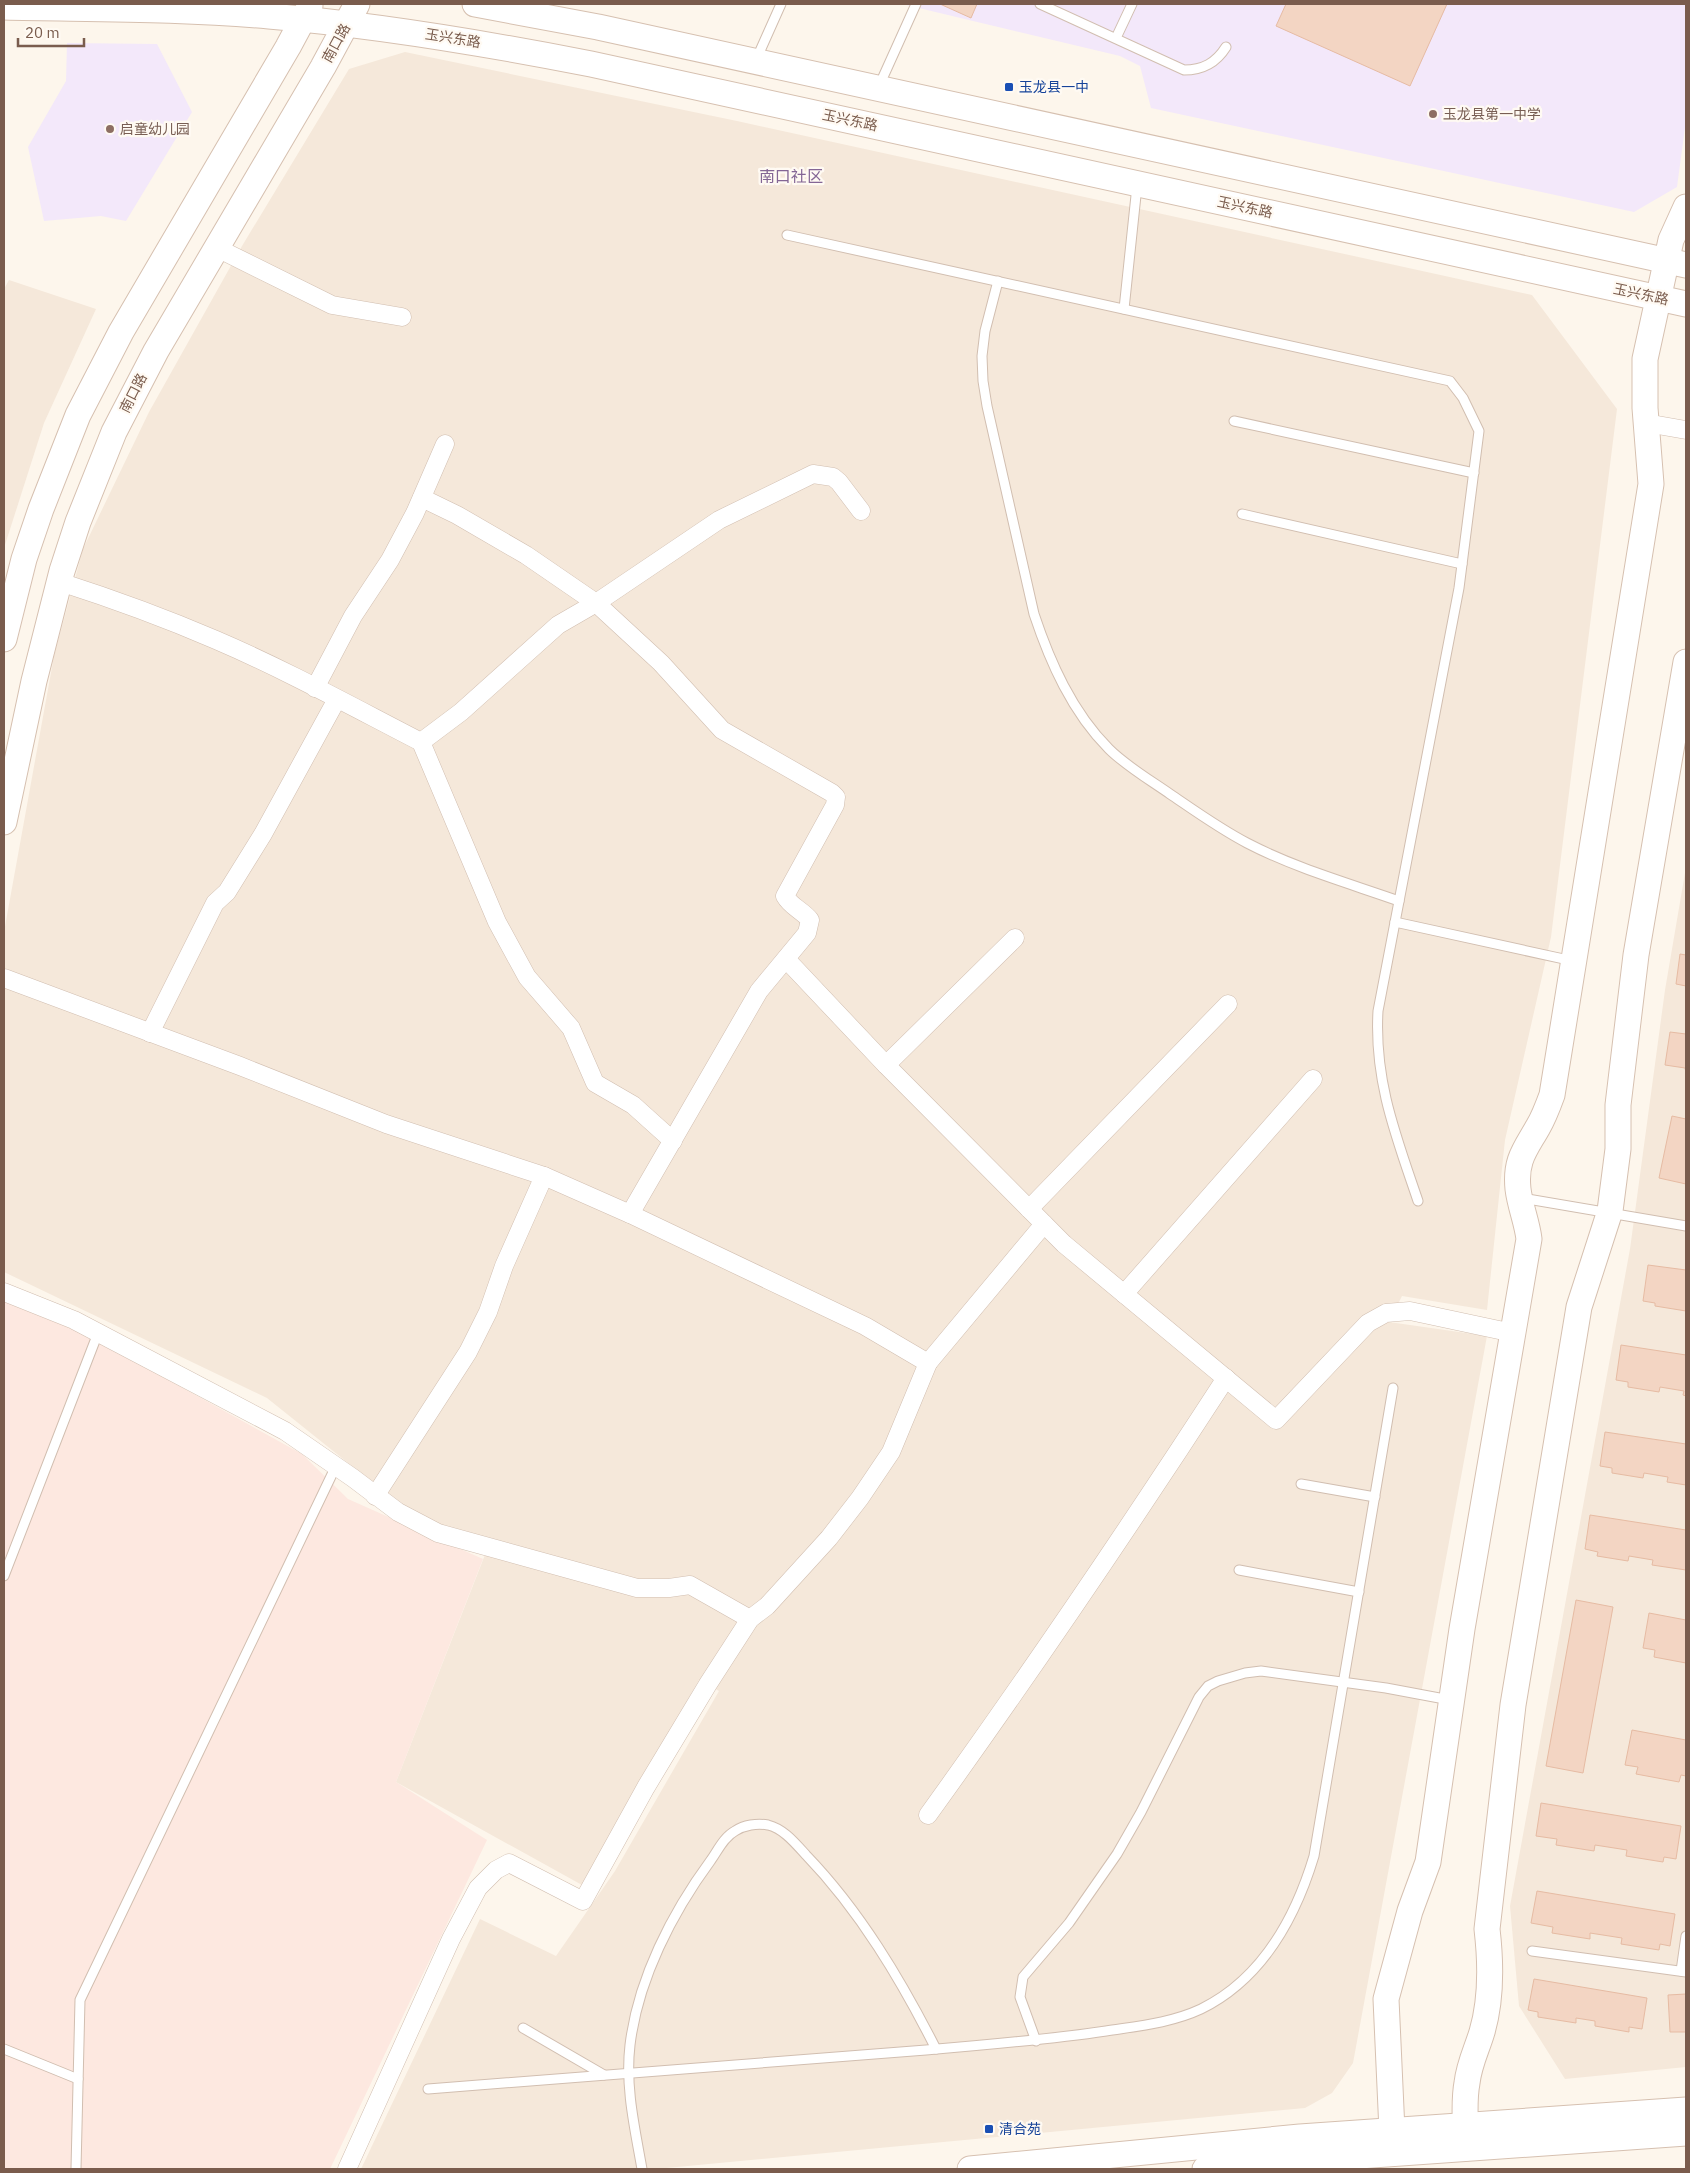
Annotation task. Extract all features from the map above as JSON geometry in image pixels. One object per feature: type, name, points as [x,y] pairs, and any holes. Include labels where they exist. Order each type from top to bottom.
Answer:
[{"type":"street","points":[[475,4],[598,27],[1676,263]]},
{"type":"street","name":"玉兴东路","points":[[4,7],[307,11],[352,14],[591,64],[1686,304]]},
{"type":"street","points":[[4,639],[24,560],[41,509],[78,415],[121,332],[307,11]]},
{"type":"street","name":"南口路","points":[[4,822],[34,681],[60,582],[78,522],[114,432],[156,351],[352,14]]},
{"type":"street","points":[[1393,2142],[1386,1999],[1410,1911],[1428,1862],[1464,1619],[1529,1239],[1526,1220],[1519,1198],[1518,1172],[1521,1156],[1544,1116],[1552,1095],[1651,484],[1646,423],[1645,359],[1658,298],[1676,263],[1671,240],[1686,207]]},
{"type":"street","points":[[217,248],[332,305],[402,317]]},
{"type":"street","points":[[1646,423],[1686,430]]},
{"type":"street","points":[[315,688],[353,616],[390,560],[422,498],[445,444]]},
{"type":"street","points":[[421,742],[461,712],[558,625],[596,603],[719,520],[813,474],[833,478],[839,482],[861,512]]},
{"type":"street","points":[[422,498],[457,515],[526,555],[596,603],[661,663],[722,730],[836,797],[835,805],[785,896],[793,907],[806,914],[810,920],[807,933],[759,990],[630,1214]]},
{"type":"street","points":[[60,582],[135,608],[218,641],[421,742],[497,922],[527,977],[571,1028],[595,1083],[633,1105],[673,1141]]},
{"type":"street","points":[[1458,2148],[1466,2084],[1472,2057],[1482,2032],[1489,1991],[1490,1956],[1487,1929],[1513,1705],[1579,1307],[1610,1213],[1618,1149],[1618,1105],[1636,955],[1686,662]]},
{"type":"street","points":[[150,1033],[215,903],[227,892],[263,834],[337,699]]},
{"type":"street","points":[[886,1064],[1015,938]]},
{"type":"street","points":[[786,959],[886,1064],[1064,1244],[1276,1420],[1368,1323],[1386,1313],[1410,1311],[1513,1333]]},
{"type":"street","points":[[4,978],[386,1124],[544,1176],[630,1214],[864,1326],[928,1363]]},
{"type":"street","points":[[1029,1208],[1228,1004]]},
{"type":"street","points":[[1124,1294],[1313,1079]]},
{"type":"street","points":[[375,1496],[468,1352],[488,1312],[504,1266],[544,1176]]},
{"type":"street","points":[[347,2169],[451,1939],[478,1888],[496,1870],[509,1863],[583,1901],[646,1787],[750,1619],[767,1606],[829,1538],[860,1498],[891,1452],[928,1363],[1044,1224]]},
{"type":"street","points":[[4,1292],[74,1320],[285,1431],[398,1512],[438,1534],[637,1588],[669,1588],[690,1585],[750,1619]]},
{"type":"street","points":[[928,1815],[1019,1688],[1109,1556],[1226,1378]]},
{"type":"street","points":[[1458,2148],[1686,2110]]},
{"type":"street","points":[[970,2169],[1290,2138],[1393,2142],[1458,2148],[1686,2132]]},
{"type":"street","points":[[1205,2169],[1393,2142]]},
{"type":"lane","points":[[755,61],[781,4]]},
{"type":"lane","points":[[878,88],[916,4]]},
{"type":"lane","points":[[1040,4],[1184,70],[1205,67],[1221,55],[1226,47]]},
{"type":"lane","points":[[1116,38],[1132,4]]},
{"type":"lane","points":[[1124,308],[1138,183]]},
{"type":"lane","points":[[787,235],[1450,381],[1463,398],[1479,431],[1462,564],[1378,1011],[1377,1052],[1384,1098],[1418,1201]]},
{"type":"lane","points":[[998,281],[990,306],[983,348],[983,381],[987,406],[1034,614],[1048,652],[1074,704],[1109,749],[1147,778],[1215,824],[1277,858],[1399,900]]},
{"type":"lane","points":[[1234,420],[1474,473]]},
{"type":"lane","points":[[1242,514],[1462,564]]},
{"type":"lane","points":[[1395,922],[1574,961]]},
{"type":"lane","points":[[1519,1198],[1686,1226]]},
{"type":"lane","points":[[4,1576],[98,1333]]},
{"type":"lane","points":[[428,2089],[1036,2041],[1165,2022],[1218,2000],[1254,1970],[1285,1927],[1309,1872],[1319,1832],[1393,1388]]},
{"type":"lane","points":[[76,2169],[80,2000],[336,1466]]},
{"type":"lane","points":[[1301,1484],[1375,1497]]},
{"type":"lane","points":[[1239,1570],[1359,1592]]},
{"type":"lane","points":[[1036,2041],[1020,1997],[1023,1978],[1069,1923],[1117,1854],[1141,1812],[1200,1697],[1208,1686],[1229,1677],[1261,1671],[1452,1700]]},
{"type":"lane","points":[[642,2169],[628,2073],[630,2047],[637,2010],[653,1964],[678,1910],[697,1878],[734,1831],[756,1824],[767,1825],[787,1835],[835,1887],[893,1971],[936,2049]]},
{"type":"lane","points":[[1532,1952],[1684,1972],[1686,1936]]},
{"type":"lane","points":[[524,2028],[604,2075]]},
{"type":"lane","points":[[4,2049],[78,2079]]},
{"type":"shaded area","name":"玉龙县第一中学","points":[[902,4],[1686,4],[1686,120],[1677,187],[1634,212],[1151,108],[1140,66],[1120,56]]},
{"type":"shaded area","name":"启童幼儿园","points":[[67,43],[157,44],[192,112],[126,221],[101,216],[44,221],[28,147],[66,81]]},
{"type":"shaded area","points":[[405,52],[737,121],[1532,295],[1617,409],[1551,937],[1505,1140],[1487,1310],[1402,1296],[1389,1322],[1487,1336],[1353,2063],[1332,2093],[1305,2108],[656,2169],[361,2169],[480,1919],[556,1956],[615,1871],[719,1691],[699,1680],[582,1885],[396,1782],[490,1542],[413,1515],[267,1398],[4,1272],[4,932],[54,656],[83,549],[149,412],[242,246],[349,69]]},
{"type":"shaded area","points":[[9,280],[96,309],[44,423],[4,548],[4,289]]},
{"type":"shaded area","points":[[1686,867],[1686,2067],[1565,2079],[1519,2006],[1510,1906],[1630,1249],[1665,990]]},
{"type":"shaded area","points":[[4,1301],[78,1330],[302,1454],[348,1499],[483,1559],[396,1782],[487,1840],[330,2169],[4,2169]]},
{"type":"building","points":[[940,4],[977,4],[971,18]]},
{"type":"building","points":[[1286,4],[1447,4],[1410,86],[1276,26]]},
{"type":"building","points":[[1680,954],[1686,955],[1686,986],[1676,984]]},
{"type":"building","points":[[1670,1032],[1686,1034],[1686,1073],[1685,1068],[1665,1065]]},
{"type":"building","points":[[1672,1116],[1686,1119],[1686,1184],[1659,1178]]},
{"type":"building","points":[[1648,1265],[1686,1270],[1686,1311],[1655,1306],[1655,1303],[1643,1301]]},
{"type":"building","points":[[1621,1345],[1686,1355],[1686,1396],[1683,1395],[1684,1391],[1660,1387],[1659,1392],[1628,1387],[1628,1382],[1616,1380]]},
{"type":"building","points":[[1605,1432],[1686,1444],[1686,1485],[1667,1482],[1668,1477],[1644,1473],[1643,1478],[1612,1473],[1612,1468],[1600,1466]]},
{"type":"building","points":[[1590,1515],[1686,1530],[1686,1570],[1652,1565],[1653,1560],[1629,1556],[1628,1561],[1597,1556],[1598,1552],[1585,1549]]},
{"type":"building","points":[[1576,1600],[1613,1607],[1583,1773],[1546,1766]]},
{"type":"building","points":[[1649,1613],[1686,1620],[1686,1663],[1654,1657],[1655,1650],[1643,1648]]},
{"type":"building","points":[[1632,1730],[1686,1740],[1686,1776],[1681,1775],[1679,1782],[1636,1774],[1638,1767],[1625,1765]]},
{"type":"building","points":[[1541,1803],[1681,1826],[1676,1859],[1664,1857],[1663,1862],[1626,1856],[1627,1850],[1595,1845],[1594,1851],[1556,1845],[1557,1839],[1536,1836]]},
{"type":"building","points":[[1537,1891],[1675,1914],[1670,1946],[1660,1944],[1659,1950],[1621,1944],[1622,1938],[1590,1933],[1590,1939],[1552,1933],[1553,1927],[1531,1923]]},
{"type":"building","points":[[1534,1979],[1647,1998],[1642,2029],[1629,2027],[1629,2032],[1595,2026],[1595,2021],[1576,2018],[1576,2023],[1538,2017],[1538,2012],[1528,2010]]},
{"type":"building","points":[[1686,1994],[1686,2032],[1670,2032],[1668,1995]]},
{"type":"place","name":"玉龙县一中","points":[[1009,87]]},
{"type":"place","name":"玉龙县第一中学","points":[[1433,114]]},
{"type":"place","name":"启童幼儿园","points":[[110,129]]},
{"type":"place","name":"清合苑","points":[[989,2129]]},
{"type":"district","name":"南口社区","points":[[791,176]]}]
